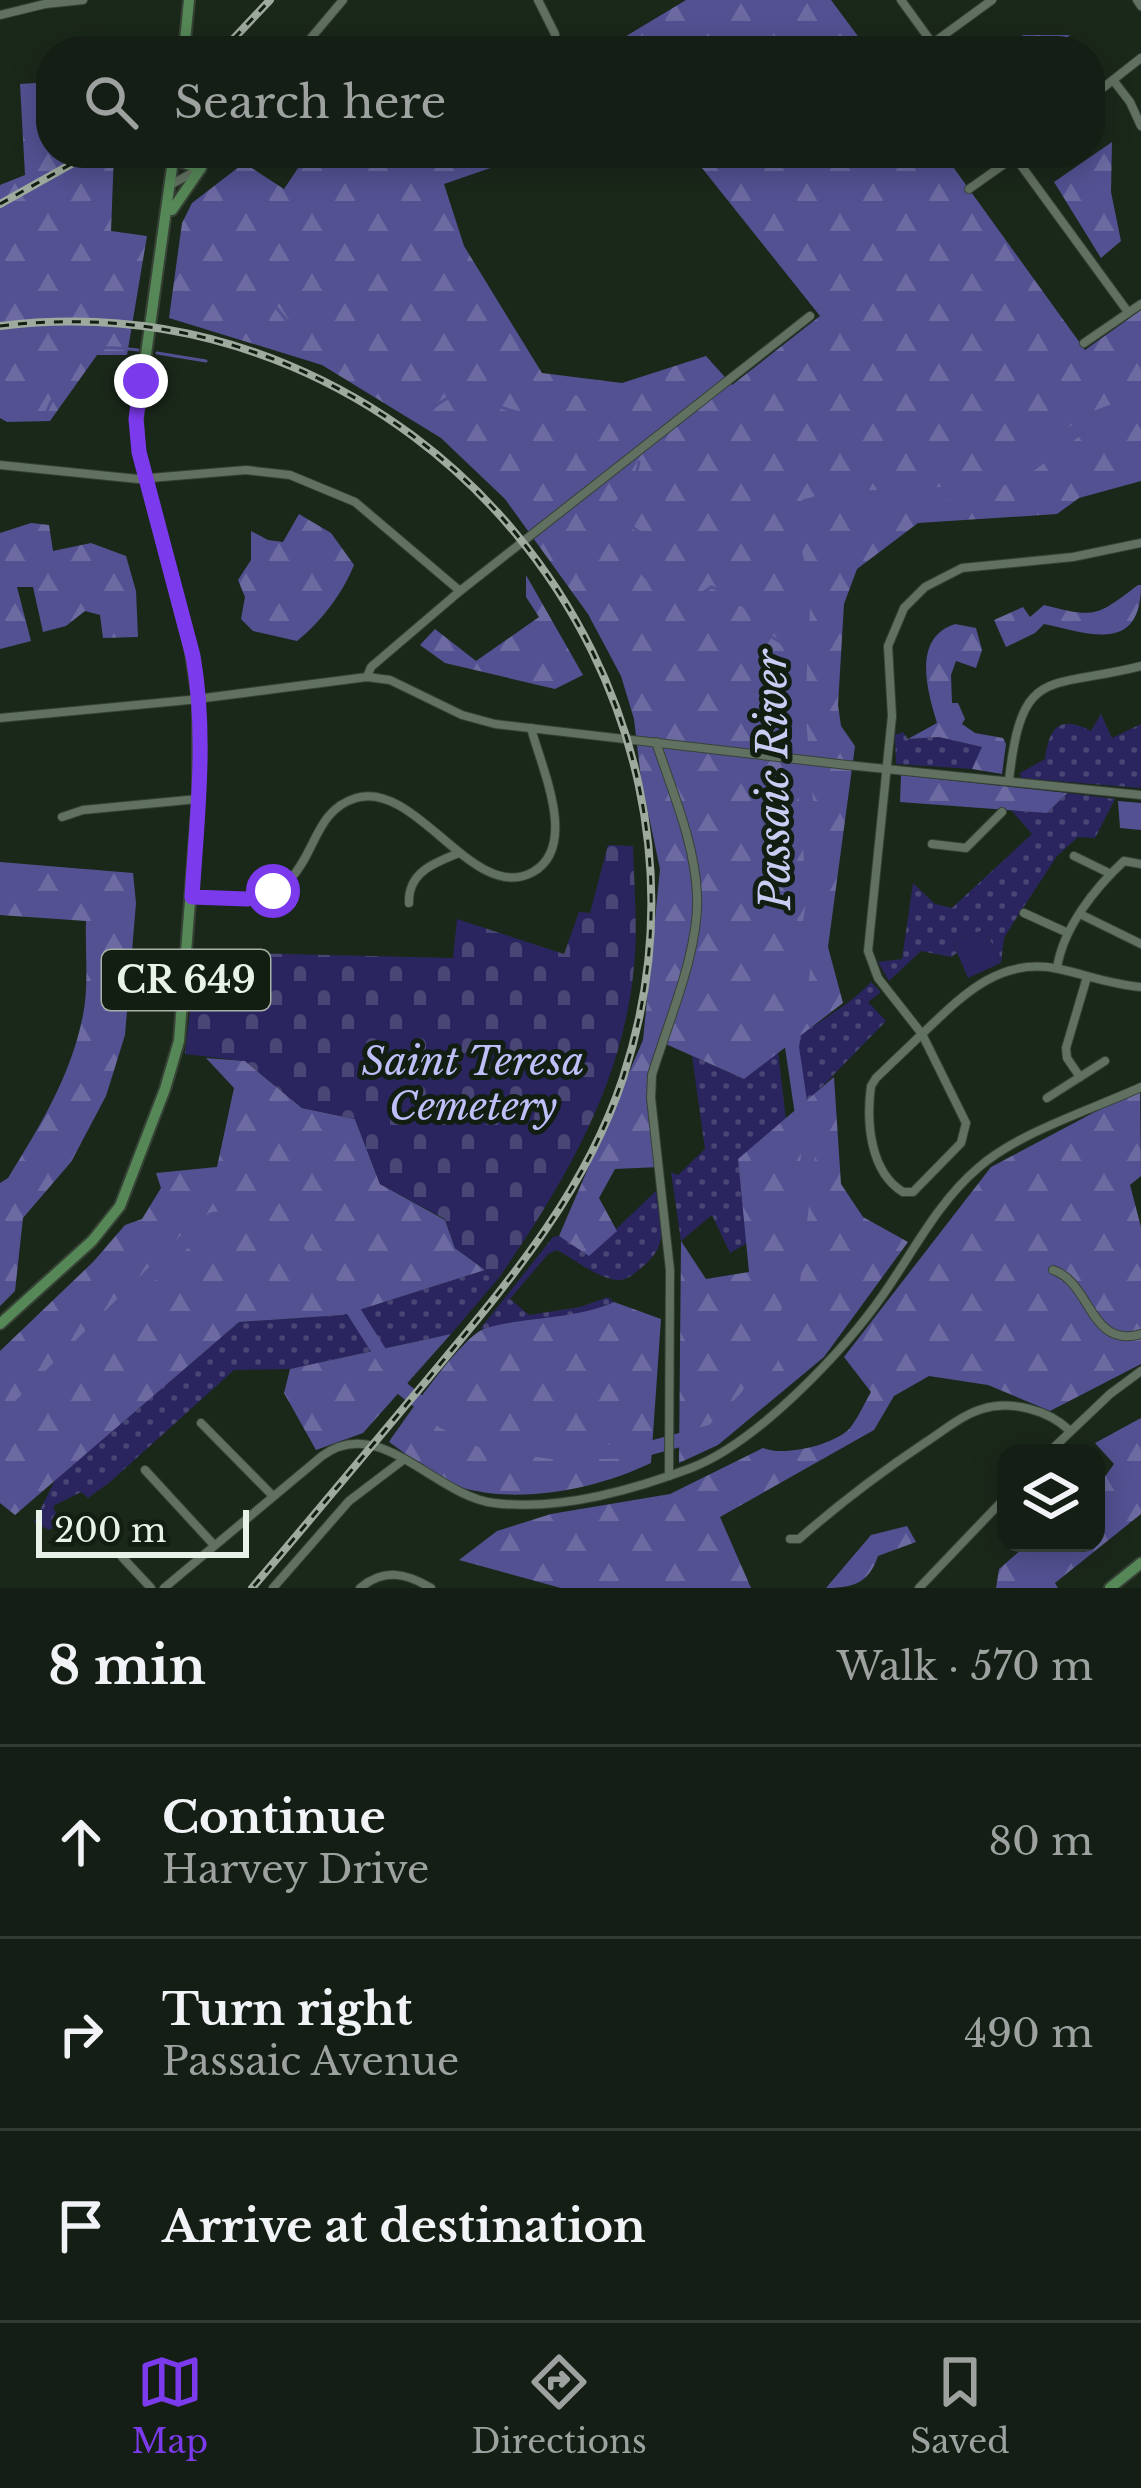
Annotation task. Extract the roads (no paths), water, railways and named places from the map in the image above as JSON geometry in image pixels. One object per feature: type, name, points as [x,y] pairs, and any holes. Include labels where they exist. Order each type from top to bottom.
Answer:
[{"type":"main road","points":[[185,36],[189,0]]},
{"type":"main road","points":[[172,184],[173,168]]},
{"type":"main road","points":[[168,215],[201,168]]},
{"type":"main road","name":"CR 649","points":[[0,1324],[92,1241],[125,1197],[177,1054],[198,799],[198,699],[193,656],[137,435],[138,400],[172,184]]},
{"type":"main road","points":[[1110,1588],[1141,1563]]},
{"type":"street","points":[[0,15],[83,0]]},
{"type":"street","points":[[313,36],[344,0]]},
{"type":"street","points":[[538,0],[555,36]]},
{"type":"street","points":[[901,0],[928,36]]},
{"type":"street","points":[[949,36],[992,0]]},
{"type":"street","points":[[1105,86],[1141,58]]},
{"type":"street","points":[[1113,80],[1141,126]]},
{"type":"street","points":[[172,184],[201,168]]},
{"type":"street","points":[[969,189],[997,168]]},
{"type":"street","points":[[1026,168],[1128,312]]},
{"type":"street","points":[[1084,343],[1141,304]]},
{"type":"street","points":[[367,676],[371,667],[460,591],[810,316]]},
{"type":"street","points":[[0,465],[146,479],[246,470],[313,482],[374,516],[460,591]]},
{"type":"street","points":[[1141,544],[1073,557],[973,566],[944,575],[917,593],[895,623],[888,646],[892,716],[868,951],[878,978],[922,1034],[963,1110],[965,1133],[958,1147],[919,1188],[903,1192],[886,1178],[878,1166],[870,1092],[876,1078],[922,1034],[988,978],[1017,968],[1057,968],[1141,987]]},
{"type":"street","points":[[1009,780],[1019,716],[1040,692],[1068,677],[1103,676],[1141,666]]},
{"type":"street","points":[[0,718],[198,699],[367,676],[390,680],[462,716],[531,728],[1141,795]]},
{"type":"street","points":[[192,897],[247,899],[280,888],[302,867],[328,817],[341,805],[364,796],[390,801],[488,871],[511,878],[538,869],[553,850],[557,829],[531,728]]},
{"type":"street","points":[[656,742],[688,840],[698,899],[692,940],[652,1075],[670,1270],[669,1475]]},
{"type":"street","points":[[62,818],[83,810],[198,799]]},
{"type":"street","points":[[932,844],[965,848],[1002,812]]},
{"type":"street","points":[[409,903],[410,887],[418,874],[461,852]]},
{"type":"street","points":[[1073,856],[1112,874]]},
{"type":"street","points":[[1057,968],[1068,933],[1112,874],[1124,861],[1141,864]]},
{"type":"street","points":[[1024,913],[1068,933]]},
{"type":"street","points":[[1080,914],[1141,944]]},
{"type":"street","points":[[1080,1077],[1066,1053],[1087,977]]},
{"type":"street","points":[[1047,1098],[1105,1060]]},
{"type":"street","points":[[164,1588],[329,1450],[347,1443],[371,1444],[450,1490],[505,1504],[575,1498],[669,1475],[730,1448],[828,1361],[881,1298],[951,1195],[981,1165],[1011,1146],[1141,1087]]},
{"type":"street","points":[[1053,1270],[1064,1274],[1105,1331],[1127,1337],[1141,1334]]},
{"type":"street","points":[[1057,1444],[1141,1371]]},
{"type":"street","points":[[790,1539],[800,1539],[860,1486],[980,1409],[1027,1409],[1051,1416],[1070,1430]]},
{"type":"street","points":[[201,1423],[273,1496]]},
{"type":"street","points":[[273,1588],[349,1502],[403,1460]]},
{"type":"street","points":[[145,1470],[214,1545]]},
{"type":"street","points":[[919,1588],[997,1506]]},
{"type":"street","points":[[122,1557],[151,1588]]},
{"type":"street","points":[[360,1588],[377,1577],[396,1574],[431,1588]]},
{"type":"waterway","points":[[244,333],[255,310],[268,303],[297,333],[303,331],[304,313],[320,310],[324,315],[319,336],[343,328],[368,346],[364,373],[384,366],[391,374],[389,389],[403,401],[431,409],[465,386],[503,408],[527,415],[551,398],[579,394],[600,406],[632,449]]},
{"type":"waterway","points":[[0,411],[9,416],[46,413],[77,356],[99,348],[138,350]]},
{"type":"waterway","points":[[157,353],[206,361]]},
{"type":"waterway","name":"Passaic River","points":[[0,1426],[191,1235],[213,1219],[237,1217],[285,1240],[344,1296],[403,1389],[444,1422],[486,1443],[559,1453],[639,1451],[713,1431],[746,1398],[771,1359],[790,1306],[808,1155],[792,1047],[814,895],[798,707],[804,589],[791,536],[793,520],[806,506],[832,499],[963,493],[1022,471],[1091,419],[1141,401]]},
{"type":"waterway","points":[[639,462],[634,484],[617,502],[620,518],[646,537],[640,569],[645,577],[678,578],[688,593],[698,597],[711,587],[717,589],[757,615],[760,630],[801,654]]},
{"type":"railway","points":[[236,36],[270,0]]},
{"type":"railway","points":[[0,204],[64,168]]},
{"type":"railway","points":[[0,326],[151,327],[290,366],[413,436],[516,533],[592,651],[639,785],[651,929],[623,1078],[607,1121],[564,1201],[513,1274],[252,1588]]},
{"type":"park label","name":"Saint Teresa Cemetery","points":[[473,1084]]}]
